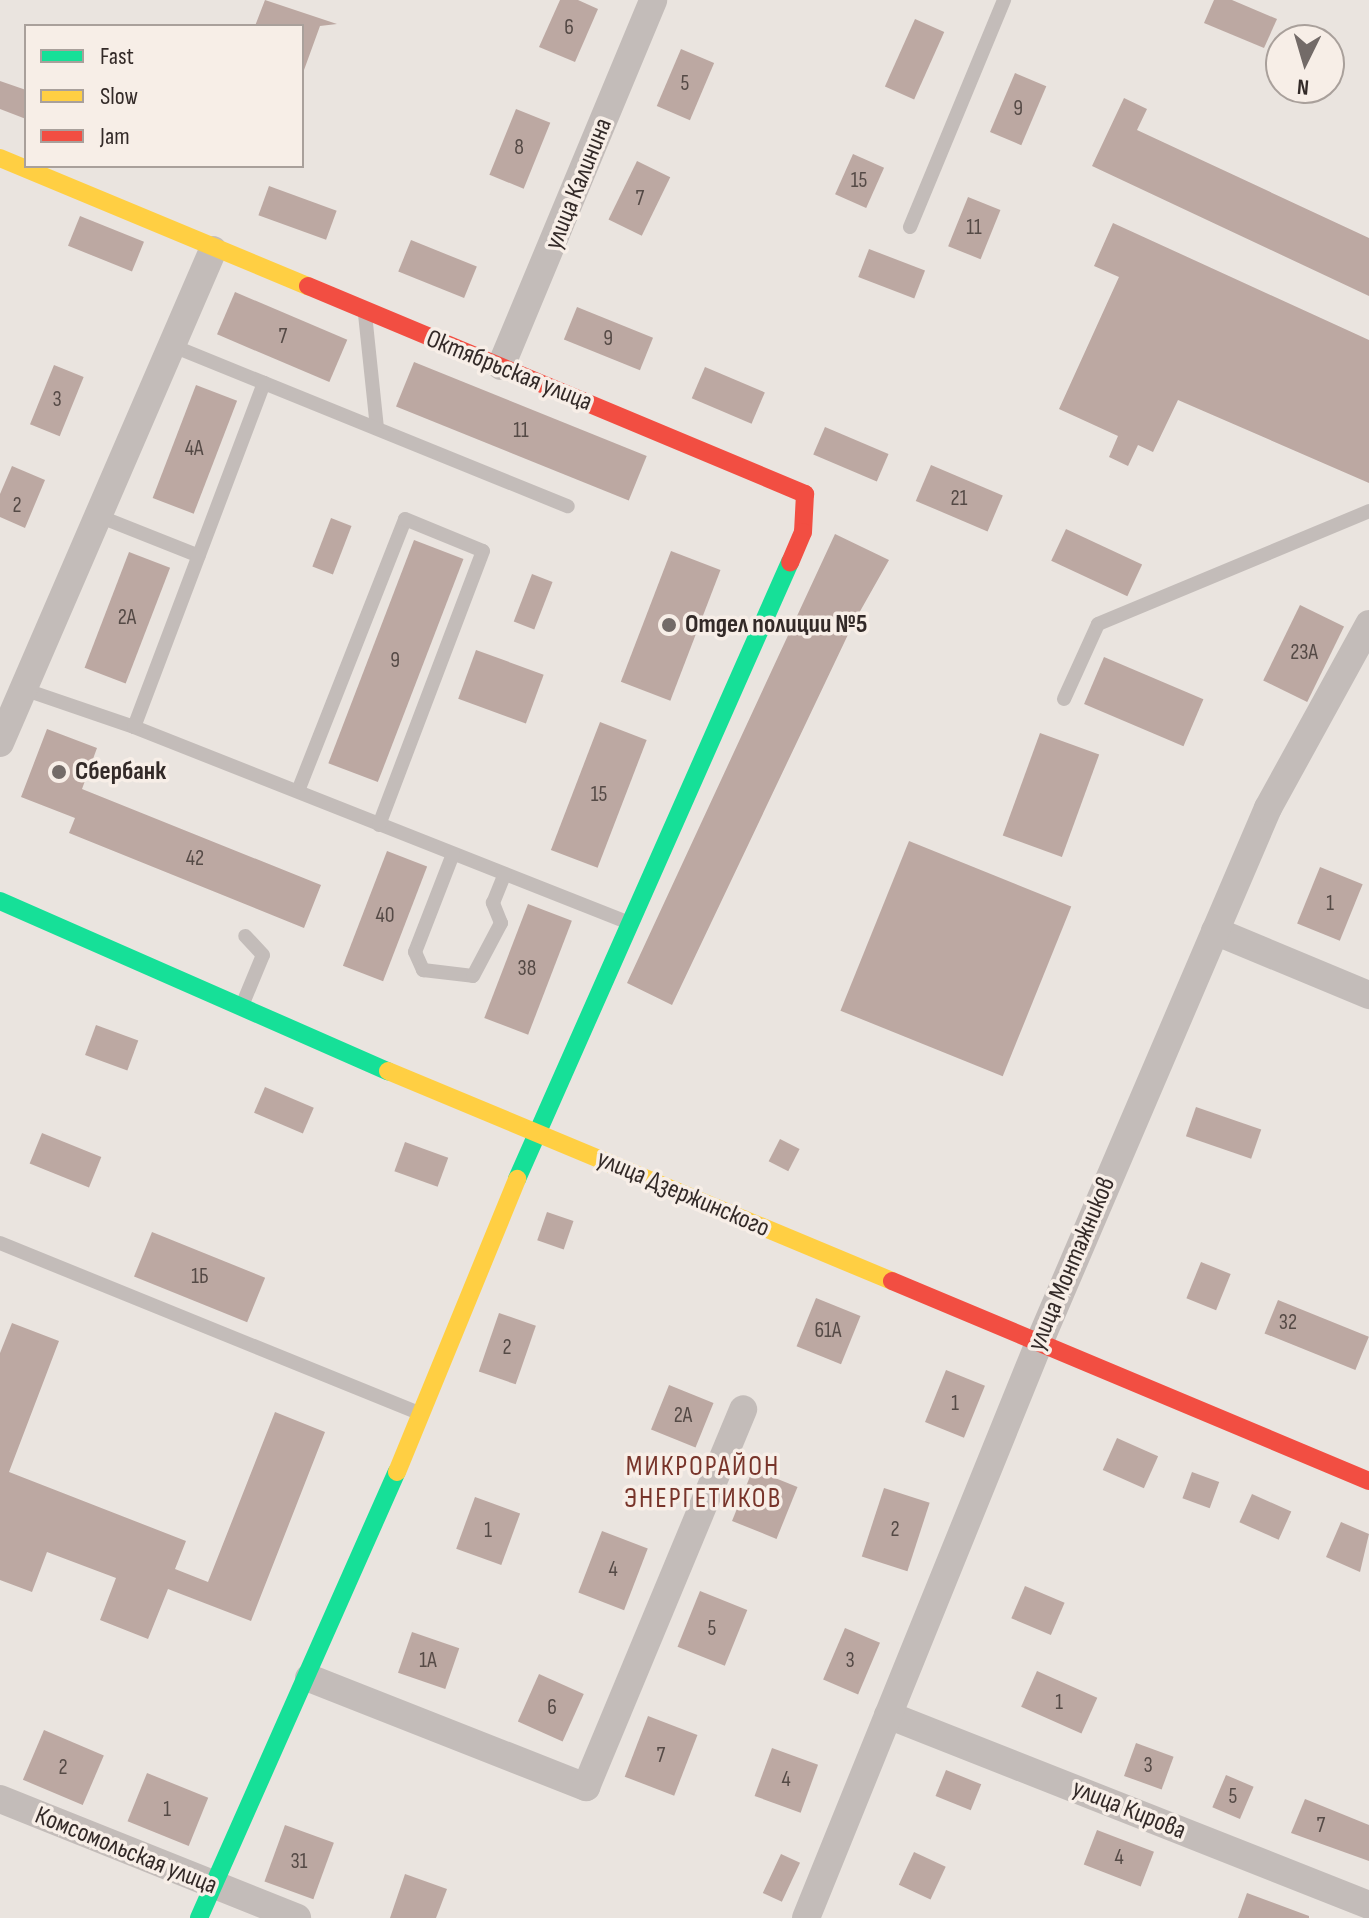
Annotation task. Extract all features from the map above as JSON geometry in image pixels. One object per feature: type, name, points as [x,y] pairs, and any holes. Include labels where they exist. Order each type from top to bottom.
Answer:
[{"type":"street","name":"улица Калинина","points":[[501,366],[653,0]]},
{"type":"street","name":"Октябрьская улица","points":[[0,158],[213,250],[501,366],[805,494],[803,532],[629,923]]},
{"type":"street","points":[[0,743],[101,517],[213,250]]},
{"type":"street","name":"улица Монтажников","points":[[806,1918],[1039,1343],[1268,808],[1369,624]]},
{"type":"street","name":"улица Дзержинского","points":[[0,901],[241,1009],[1369,1481]]},
{"type":"street","points":[[199,1918],[309,1678],[536,1133],[629,923]]},
{"type":"street","points":[[1215,931],[1369,995]]},
{"type":"street","points":[[309,1678],[586,1787],[743,1409]]},
{"type":"street","name":"улица Кирова","points":[[888,1715],[1369,1905]]},
{"type":"street","name":"Комсомольская улица","points":[[0,1799],[297,1918]]},
{"type":"lane","points":[[910,227],[1004,0]]},
{"type":"lane","points":[[365,313],[377,428]]},
{"type":"lane","points":[[173,346],[568,506]]},
{"type":"lane","points":[[134,727],[264,383]]},
{"type":"lane","points":[[1064,699],[1098,624],[1369,511]]},
{"type":"lane","points":[[101,517],[199,556]]},
{"type":"lane","points":[[298,791],[405,519],[483,551],[379,825]]},
{"type":"lane","points":[[23,689],[134,727],[629,923]]},
{"type":"lane","points":[[453,854],[415,952],[423,970],[473,976],[501,923],[493,903],[505,874]]},
{"type":"lane","points":[[241,1009],[263,955],[245,936]]},
{"type":"lane","points":[[0,1243],[421,1414]]},
{"type":"building","points":[[265,0],[337,24],[320,26],[304,70],[304,24],[256,24]]},
{"type":"building","points":[[560,0],[578,0],[598,9],[575,62],[539,47]]},
{"type":"building","points":[[1214,0],[1232,0],[1277,19],[1275,24],[1265,24],[1264,48],[1204,23]]},
{"type":"building","points":[[915,19],[944,32],[914,100],[885,87]]},
{"type":"building","points":[[681,49],[714,63],[690,120],[657,106]]},
{"type":"building","points":[[1015,73],[1046,86],[1021,145],[990,132]]},
{"type":"building","points":[[0,81],[24,89],[24,118],[0,109]]},
{"type":"building","points":[[1124,98],[1147,109],[1137,130],[1369,238],[1369,296],[1092,166]]},
{"type":"building","points":[[516,109],[550,123],[524,189],[489,175]]},
{"type":"building","points":[[853,154],[884,168],[866,208],[835,194]]},
{"type":"building","points":[[637,161],[670,177],[642,236],[609,219]]},
{"type":"building","points":[[269,186],[337,211],[326,240],[258,215]]},
{"type":"building","points":[[968,197],[1000,210],[981,259],[948,246]]},
{"type":"building","points":[[80,216],[144,242],[132,272],[68,246]]},
{"type":"building","points":[[1113,223],[1369,340],[1369,483],[1178,400],[1153,452],[1138,445],[1128,466],[1109,457],[1118,436],[1059,409],[1119,277],[1094,266]]},
{"type":"building","points":[[411,240],[477,267],[464,298],[398,272]]},
{"type":"building","points":[[869,249],[925,271],[914,299],[858,277]]},
{"type":"building","points":[[235,292],[347,340],[329,382],[217,334]]},
{"type":"building","points":[[577,307],[653,338],[640,370],[564,339]]},
{"type":"building","points":[[414,362],[647,456],[629,501],[396,407]]},
{"type":"building","points":[[54,365],[84,377],[60,436],[30,424]]},
{"type":"building","points":[[705,367],[765,392],[752,424],[692,398]]},
{"type":"building","points":[[196,385],[237,401],[194,514],[153,498]]},
{"type":"building","points":[[825,427],[889,454],[877,482],[813,455]]},
{"type":"building","points":[[931,465],[1003,495],[988,531],[916,501]]},
{"type":"building","points":[[12,466],[45,480],[25,528],[0,517],[0,494]]},
{"type":"building","points":[[331,518],[352,526],[333,574],[312,567]]},
{"type":"building","points":[[1066,529],[1142,564],[1127,596],[1051,561]]},
{"type":"building","points":[[835,534],[889,560],[854,622],[672,1005],[627,983]]},
{"type":"building","points":[[414,540],[463,559],[378,782],[328,763]]},
{"type":"building","name":"Отдел полиции №5","points":[[671,551],[720,570],[670,701],[621,682]]},
{"type":"building","points":[[129,552],[170,568],[126,684],[85,668]]},
{"type":"building","points":[[532,574],[553,582],[534,629],[514,622]]},
{"type":"building","points":[[1300,605],[1344,626],[1307,702],[1263,680]]},
{"type":"building","points":[[476,650],[544,675],[526,723],[458,699]]},
{"type":"building","points":[[1104,657],[1203,699],[1183,746],[1084,704]]},
{"type":"building","points":[[600,722],[647,740],[598,868],[551,850]]},
{"type":"building","points":[[47,729],[97,748],[82,789],[321,885],[304,928],[69,833],[75,818],[21,797]]},
{"type":"building","points":[[1040,733],[1099,755],[1062,857],[1003,835]]},
{"type":"building","points":[[909,841],[1071,907],[1003,1076],[840,1011]]},
{"type":"building","points":[[387,851],[427,866],[383,981],[343,966]]},
{"type":"building","points":[[1320,867],[1363,884],[1340,941],[1297,924]]},
{"type":"building","points":[[528,904],[572,921],[528,1035],[484,1018]]},
{"type":"building","points":[[96,1025],[138,1040],[127,1070],[85,1055]]},
{"type":"building","points":[[265,1087],[314,1108],[303,1133],[254,1113]]},
{"type":"building","points":[[1196,1107],[1261,1129],[1251,1159],[1186,1136]]},
{"type":"building","points":[[42,1133],[101,1157],[89,1188],[30,1164]]},
{"type":"building","points":[[780,1139],[800,1149],[788,1171],[769,1161]]},
{"type":"building","points":[[405,1142],[448,1158],[438,1187],[394,1171]]},
{"type":"building","points":[[547,1212],[573,1221],[564,1249],[537,1240]]},
{"type":"building","points":[[152,1232],[265,1278],[247,1322],[134,1277]]},
{"type":"building","points":[[1201,1262],[1231,1274],[1216,1310],[1186,1298]]},
{"type":"building","points":[[816,1298],[861,1316],[841,1364],[797,1346]]},
{"type":"building","points":[[1278,1300],[1369,1337],[1355,1370],[1265,1333]]},
{"type":"building","points":[[499,1313],[536,1326],[516,1384],[479,1372]]},
{"type":"building","points":[[12,1323],[59,1341],[9,1472],[186,1541],[175,1569],[208,1582],[275,1412],[325,1432],[251,1621],[168,1589],[148,1639],[100,1620],[116,1578],[47,1552],[32,1592],[0,1580],[0,1353]]},
{"type":"building","points":[[946,1370],[985,1386],[964,1438],[925,1422]]},
{"type":"building","points":[[669,1385],[714,1403],[696,1447],[651,1430]]},
{"type":"building","points":[[1117,1438],[1158,1456],[1144,1488],[1103,1470]]},
{"type":"building","points":[[753,1469],[798,1487],[777,1539],[732,1521]]},
{"type":"building","points":[[1192,1472],[1219,1482],[1210,1508],[1182,1498]]},
{"type":"building","points":[[884,1488],[930,1503],[907,1571],[862,1556]]},
{"type":"building","points":[[1252,1494],[1291,1511],[1279,1540],[1239,1522]]},
{"type":"building","points":[[475,1497],[520,1513],[501,1565],[456,1549]]},
{"type":"building","points":[[1341,1522],[1369,1534],[1360,1572],[1326,1557]]},
{"type":"building","points":[[602,1531],[648,1549],[624,1610],[578,1593]]},
{"type":"building","points":[[1025,1586],[1065,1603],[1051,1635],[1011,1618]]},
{"type":"building","points":[[700,1591],[747,1610],[725,1666],[678,1647]]},
{"type":"building","points":[[845,1628],[880,1643],[858,1694],[823,1680]]},
{"type":"building","points":[[412,1632],[459,1648],[445,1689],[398,1673]]},
{"type":"building","points":[[1037,1671],[1097,1698],[1081,1733],[1021,1707]]},
{"type":"building","points":[[539,1674],[584,1694],[563,1741],[518,1722]]},
{"type":"building","points":[[648,1716],[697,1735],[674,1796],[625,1777]]},
{"type":"building","points":[[44,1730],[104,1755],[83,1805],[23,1780]]},
{"type":"building","points":[[1136,1743],[1174,1757],[1162,1790],[1124,1776]]},
{"type":"building","points":[[772,1748],[818,1765],[801,1813],[755,1796]]},
{"type":"building","points":[[946,1770],[981,1784],[971,1810],[936,1796]]},
{"type":"building","points":[[147,1773],[208,1798],[189,1846],[128,1821]]},
{"type":"building","points":[[1226,1775],[1254,1787],[1240,1819],[1212,1807]]},
{"type":"building","points":[[1305,1799],[1369,1825],[1369,1861],[1291,1833]]},
{"type":"building","points":[[285,1825],[334,1843],[313,1899],[264,1881]]},
{"type":"building","points":[[1097,1830],[1154,1852],[1141,1886],[1084,1865]]},
{"type":"building","points":[[914,1852],[946,1867],[931,1899],[899,1885]]},
{"type":"building","points":[[781,1854],[800,1863],[782,1902],[763,1893]]},
{"type":"building","points":[[405,1874],[447,1889],[436,1918],[390,1918]]},
{"type":"building","points":[[1247,1893],[1309,1916],[1309,1918],[1238,1918]]},
{"type":"traffic: fast","points":[[517,1179],[790,562]]},
{"type":"traffic: fast","points":[[0,901],[388,1071]]},
{"type":"traffic: fast","points":[[199,1918],[397,1472]]},
{"type":"traffic: slow","points":[[0,158],[24,168]]},
{"type":"traffic: slow","points":[[24,168],[308,286]]},
{"type":"traffic: slow","points":[[388,1071],[892,1281]]},
{"type":"traffic: slow","points":[[397,1472],[517,1179]]},
{"type":"traffic: jam","points":[[308,286],[805,494],[803,532],[790,562]]},
{"type":"traffic: jam","points":[[892,1281],[1369,1481]]},
{"type":"place","name":"Отдел полиции №5","points":[[669,625]]},
{"type":"place","name":"Сбербанк","points":[[59,772]]},
{"type":"district","name":"МИКРОРАЙОН ЭНЕРГЕТИКОВ","points":[[703,1483]]}]
